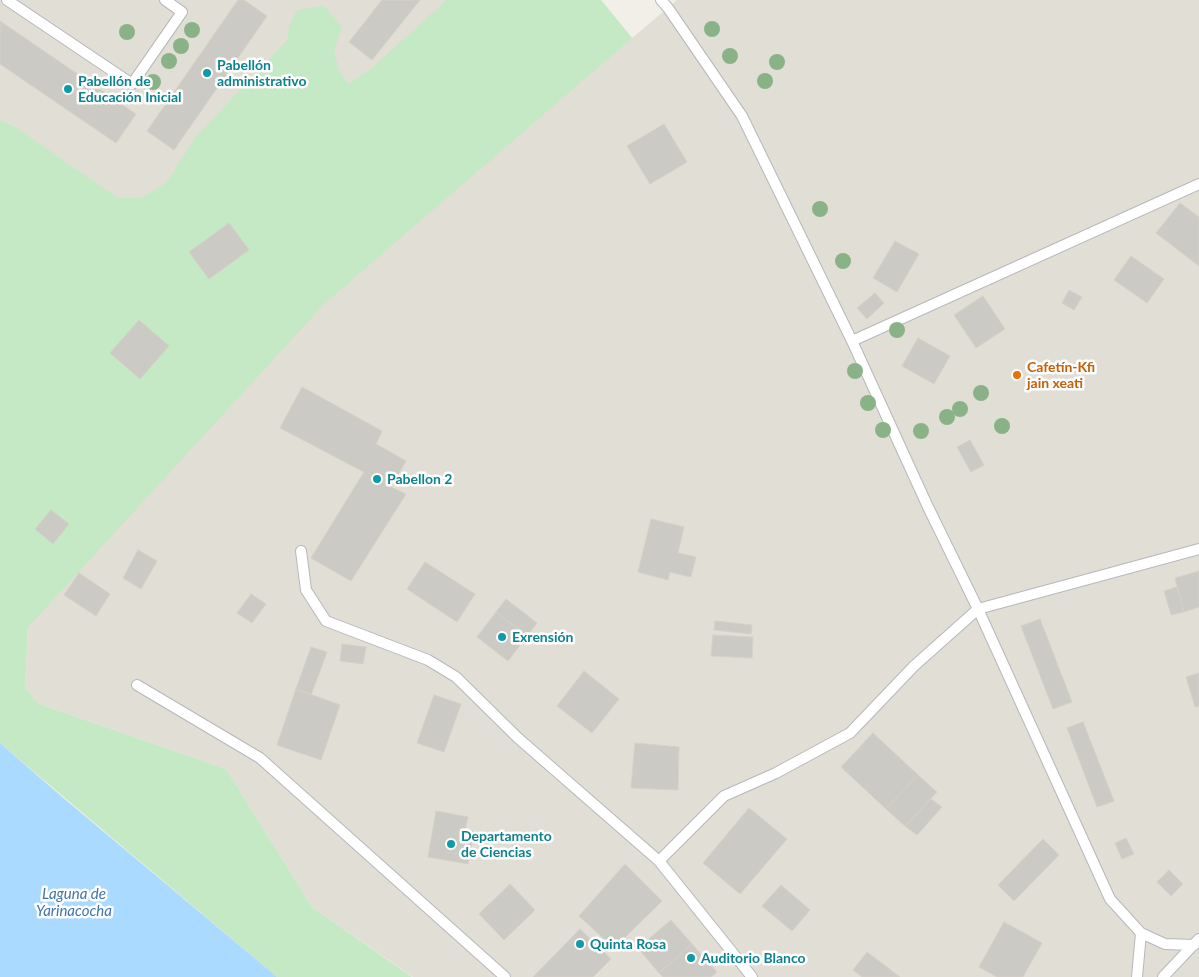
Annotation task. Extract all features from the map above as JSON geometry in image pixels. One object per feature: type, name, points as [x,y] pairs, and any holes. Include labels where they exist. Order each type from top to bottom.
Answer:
[{"type":"lane","points":[[7,0],[132,84],[182,12],[165,0]]},
{"type":"lane","points":[[661,0],[742,116],[852,341],[928,507],[978,609],[1110,899],[1141,934],[1165,944],[1197,942]]},
{"type":"lane","points":[[852,341],[1199,184]]},
{"type":"lane","points":[[659,861],[724,796],[776,772],[850,733],[914,666],[978,609],[1199,549]]},
{"type":"lane","points":[[301,551],[306,590],[326,621],[428,660],[456,677],[518,738],[659,861],[752,977]]},
{"type":"lane","points":[[137,685],[260,758],[505,977]]},
{"type":"lane","points":[[1138,977],[1141,934]]},
{"type":"lane","points":[[1163,977],[1197,942]]},
{"type":"shaded area","points":[[0,0],[601,0],[632,38],[677,0],[1199,0],[1199,977],[413,977],[312,907],[226,769],[39,704],[25,687],[28,627],[0,616]]},
{"type":"green space","points":[[447,0],[601,0],[632,38],[325,303],[28,627],[25,687],[39,704],[226,769],[312,907],[412,977],[277,977],[0,743],[0,120],[15,127],[118,198],[141,198],[166,183],[196,137],[287,40],[290,24],[297,10],[324,6],[342,27],[334,51],[339,71],[349,84],[373,67]]},
{"type":"water","name":"Laguna de Yarinacocha","points":[[0,743],[61,796],[277,977],[0,977]]},
{"type":"building","name":"Pabellón administrativo","points":[[238,0],[244,0],[267,16],[174,150],[147,131]]},
{"type":"building","points":[[382,0],[420,0],[372,60],[349,42]]},
{"type":"building","name":"Pabellón de Educación Inicial","points":[[0,21],[136,114],[116,143],[0,64]]},
{"type":"building","points":[[664,124],[687,162],[650,184],[627,146]]},
{"type":"building","points":[[1180,203],[1199,217],[1199,266],[1156,233]]},
{"type":"building","points":[[229,223],[249,250],[209,279],[189,252]]},
{"type":"building","points":[[895,241],[919,254],[897,292],[873,278]]},
{"type":"building","points":[[1131,256],[1164,279],[1147,303],[1114,280]]},
{"type":"building","points":[[1069,290],[1082,297],[1074,310],[1062,303]]},
{"type":"building","points":[[875,293],[884,303],[867,319],[857,308]]},
{"type":"building","points":[[983,296],[1005,329],[976,348],[954,315]]},
{"type":"building","points":[[139,320],[169,346],[140,379],[110,353]]},
{"type":"building","points":[[918,338],[950,356],[934,384],[902,366]]},
{"type":"building","name":"Pabellon 2","points":[[302,387],[382,431],[376,444],[406,461],[391,487],[406,494],[351,581],[311,558],[364,472],[280,428]]},
{"type":"building","points":[[970,440],[984,465],[971,472],[957,447]]},
{"type":"building","points":[[51,510],[69,524],[53,544],[35,529]]},
{"type":"building","points":[[651,519],[684,527],[678,553],[696,557],[691,577],[670,572],[668,580],[638,572]]},
{"type":"building","points":[[138,550],[157,561],[141,589],[123,578]]},
{"type":"building","points":[[425,562],[475,594],[457,622],[407,589]]},
{"type":"building","points":[[1199,571],[1199,607],[1184,612],[1175,578]]},
{"type":"building","points":[[79,573],[110,594],[96,616],[64,595]]},
{"type":"building","points":[[1177,587],[1184,612],[1171,615],[1164,591]]},
{"type":"building","points":[[251,594],[266,604],[252,623],[237,613]]},
{"type":"building","points":[[506,599],[537,623],[527,636],[496,612]]},
{"type":"building","name":"Exrensión","points":[[496,612],[527,636],[508,661],[477,637]]},
{"type":"building","points":[[1040,619],[1072,702],[1053,709],[1021,626]]},
{"type":"building","points":[[715,621],[752,625],[751,634],[714,630]]},
{"type":"building","points":[[713,635],[753,637],[752,658],[711,656]]},
{"type":"building","points":[[342,644],[366,647],[363,664],[340,661]]},
{"type":"building","points":[[311,647],[327,652],[311,695],[296,689]]},
{"type":"building","points":[[584,671],[619,699],[592,733],[557,706]]},
{"type":"building","points":[[1199,673],[1199,706],[1195,707],[1186,677]]},
{"type":"building","points":[[296,689],[340,705],[321,760],[277,745]]},
{"type":"building","points":[[434,695],[461,704],[444,752],[417,743]]},
{"type":"building","points":[[1083,722],[1114,801],[1097,807],[1067,728]]},
{"type":"building","points":[[873,733],[918,775],[886,809],[841,767]]},
{"type":"building","points":[[635,743],[679,747],[678,790],[631,788]]},
{"type":"building","points":[[918,775],[937,792],[905,826],[886,809]]},
{"type":"building","points":[[931,799],[942,807],[917,835],[905,826]]},
{"type":"building","points":[[749,808],[787,839],[740,894],[703,863]]},
{"type":"building","name":"Departamento de Ciencias","points":[[436,811],[468,817],[465,830],[474,832],[468,864],[428,857]]},
{"type":"building","points":[[1126,838],[1134,854],[1122,859],[1115,843]]},
{"type":"building","points":[[1043,839],[1059,855],[1014,901],[998,885]]},
{"type":"building","points":[[625,864],[662,901],[614,948],[579,916]]},
{"type":"building","points":[[1169,870],[1183,884],[1171,896],[1157,882]]},
{"type":"building","points":[[510,884],[535,910],[504,940],[479,914]]},
{"type":"building","points":[[781,885],[810,910],[792,931],[762,906]]},
{"type":"building","points":[[671,920],[692,944],[659,973],[638,948]]},
{"type":"building","points":[[1004,922],[1042,943],[1023,977],[997,977],[979,967]]},
{"type":"building","name":"Quinta Rosa","points":[[580,929],[611,959],[593,977],[533,977]]},
{"type":"building","name":"Auditorio Blanco","points":[[692,944],[717,972],[711,977],[663,977],[659,973]]},
{"type":"building","points":[[867,952],[900,977],[862,977],[853,970]]},
{"type":"place","name":"Pabellón administrativo","points":[[207,73]]},
{"type":"place","name":"Pabellón de Educación Inicial","points":[[68,89]]},
{"type":"place","name":"Cafetín-Kfi jain xeati","points":[[1017,375]]},
{"type":"place","name":"Pabellon 2","points":[[377,479]]},
{"type":"place","name":"Exrensión","points":[[502,637]]},
{"type":"place","name":"Departamento de Ciencias","points":[[451,844]]},
{"type":"place","name":"Quinta Rosa","points":[[580,944]]},
{"type":"place","name":"Auditorio Blanco","points":[[691,958]]}]
